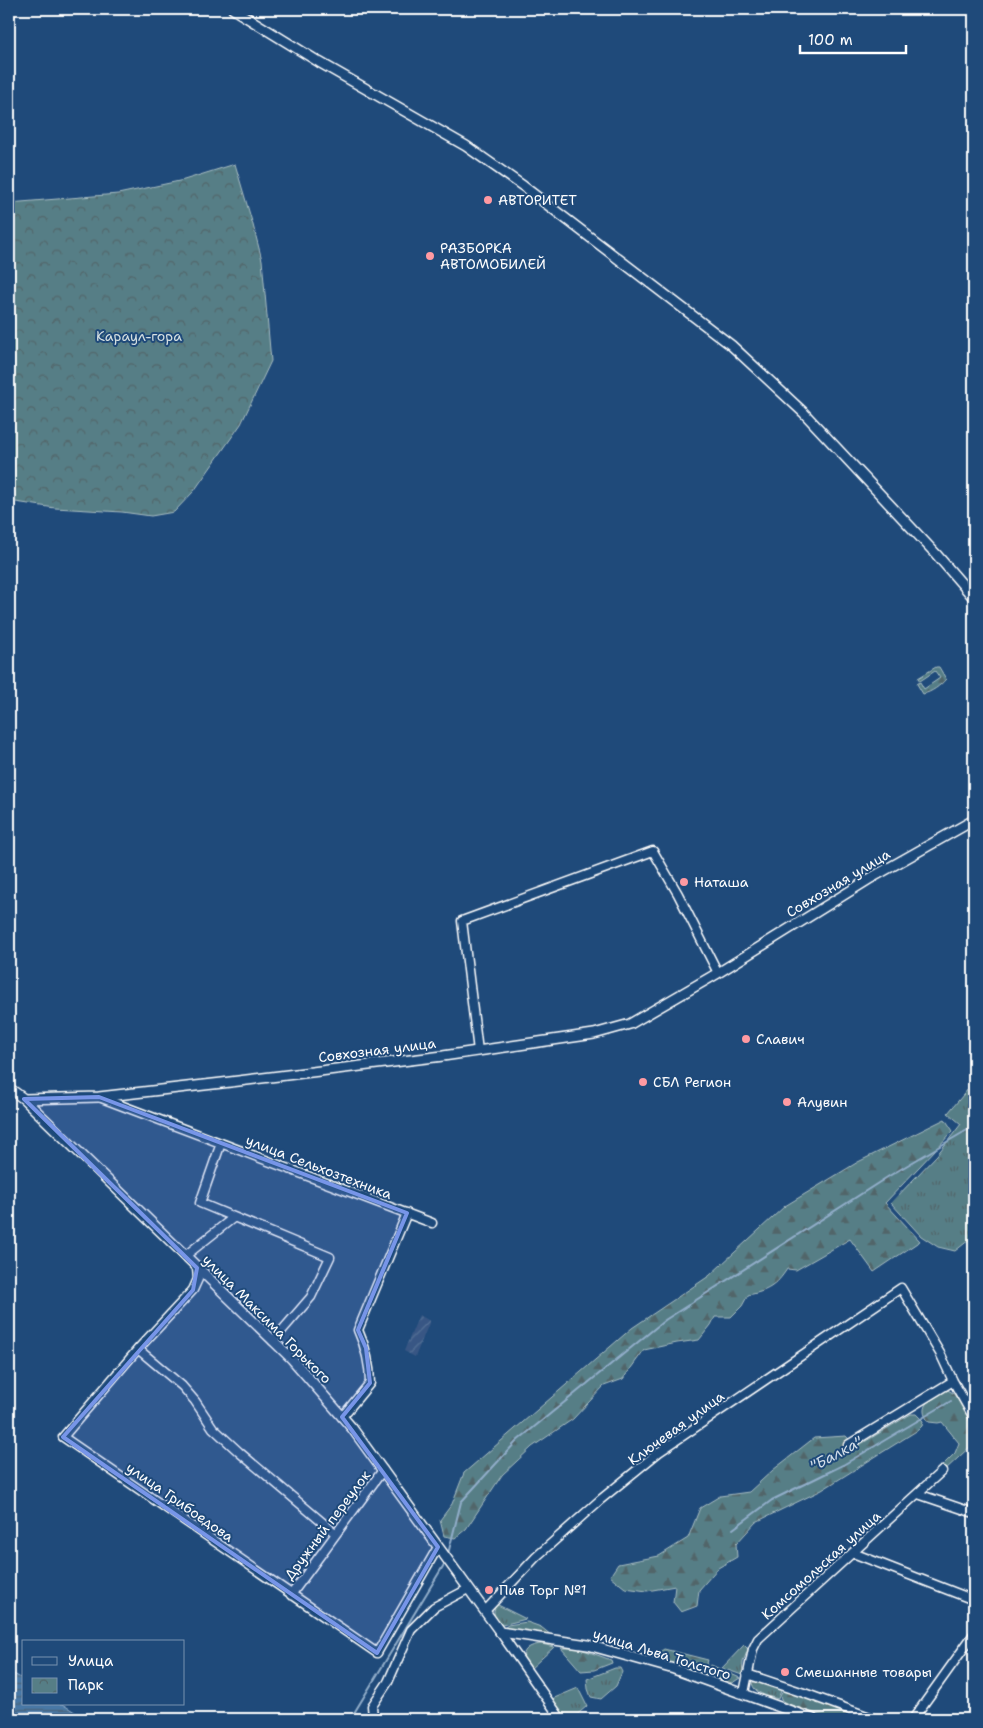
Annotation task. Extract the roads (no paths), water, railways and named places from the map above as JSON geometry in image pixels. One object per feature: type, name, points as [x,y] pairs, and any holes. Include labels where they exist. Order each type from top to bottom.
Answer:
[{"type":"street","points":[[233,9],[320,62],[466,146],[523,186],[730,346],[802,412],[936,554],[974,598]]},
{"type":"street","name":"Совхозная улица","points":[[24,1099],[99,1097],[191,1087],[478,1051],[594,1034],[630,1024],[718,974],[871,878],[974,820]]},
{"type":"street","points":[[478,1051],[462,921],[653,851],[678,894],[718,974]]},
{"type":"street","name":"улица Максима Горького","points":[[9,1088],[24,1099],[292,1359],[342,1417],[383,1470],[561,1719]]},
{"type":"street","name":"улица Сельхозтехника","points":[[99,1097],[432,1223]]},
{"type":"street","points":[[221,1143],[200,1203],[330,1257],[311,1297],[273,1341]]},
{"type":"street","points":[[342,1417],[370,1382],[370,1366],[366,1348],[358,1330],[407,1213]]},
{"type":"street","points":[[185,1256],[233,1218]]},
{"type":"street","name":"улица Грибоедова","points":[[198,1268],[198,1279],[193,1290],[138,1349],[64,1436],[377,1653],[438,1547]]},
{"type":"street","name":"Ключевая улица","points":[[485,1611],[536,1557],[600,1500],[659,1452],[901,1288],[941,1355],[953,1381]]},
{"type":"street","points":[[138,1349],[182,1386],[195,1401],[213,1428],[238,1452],[335,1533]]},
{"type":"street","points":[[848,1445],[953,1381],[974,1418]]},
{"type":"street","name":"Дружный переулок","points":[[291,1595],[383,1470]]},
{"type":"street","name":"Комсомольская улица","points":[[744,1693],[753,1649],[758,1639],[942,1471]]},
{"type":"street","points":[[918,1494],[974,1513]]},
{"type":"street","points":[[853,1553],[974,1600]]},
{"type":"street","points":[[375,1719],[372,1717],[372,1706],[388,1682],[411,1630],[434,1607],[468,1588]]},
{"type":"street","name":"улица Льва Толстого","points":[[500,1632],[588,1645],[674,1669],[812,1719]]},
{"type":"street","points":[[913,1719],[974,1634]]},
{"type":"street","points":[[748,1674],[875,1719]]},
{"type":"waterway","points":[[448,1554],[461,1502],[517,1441],[665,1320],[889,1176],[974,1126]]},
{"type":"waterway","name":"\"Балка\"","points":[[733,1529],[772,1500],[843,1465],[951,1401]]},
{"type":"waterway","points":[[354,1719],[354,1713],[445,1563]]},
{"type":"place","name":"АВТОРИТЕТ","points":[[488,200]]},
{"type":"place","name":"РАЗБОРКА АВТОМОБИЛЕЙ","points":[[430,256]]},
{"type":"place","name":"Наташа","points":[[684,882]]},
{"type":"place","name":"Славич","points":[[746,1039]]},
{"type":"place","name":"СБЛ Регион","points":[[643,1082]]},
{"type":"place","name":"Алувин","points":[[787,1102]]},
{"type":"place","name":"Пив Торг №1","points":[[489,1590]]},
{"type":"place","name":"Смешанные товары","points":[[785,1672]]},
{"type":"park label","name":"Караул-гора","points":[[139,336]]}]
